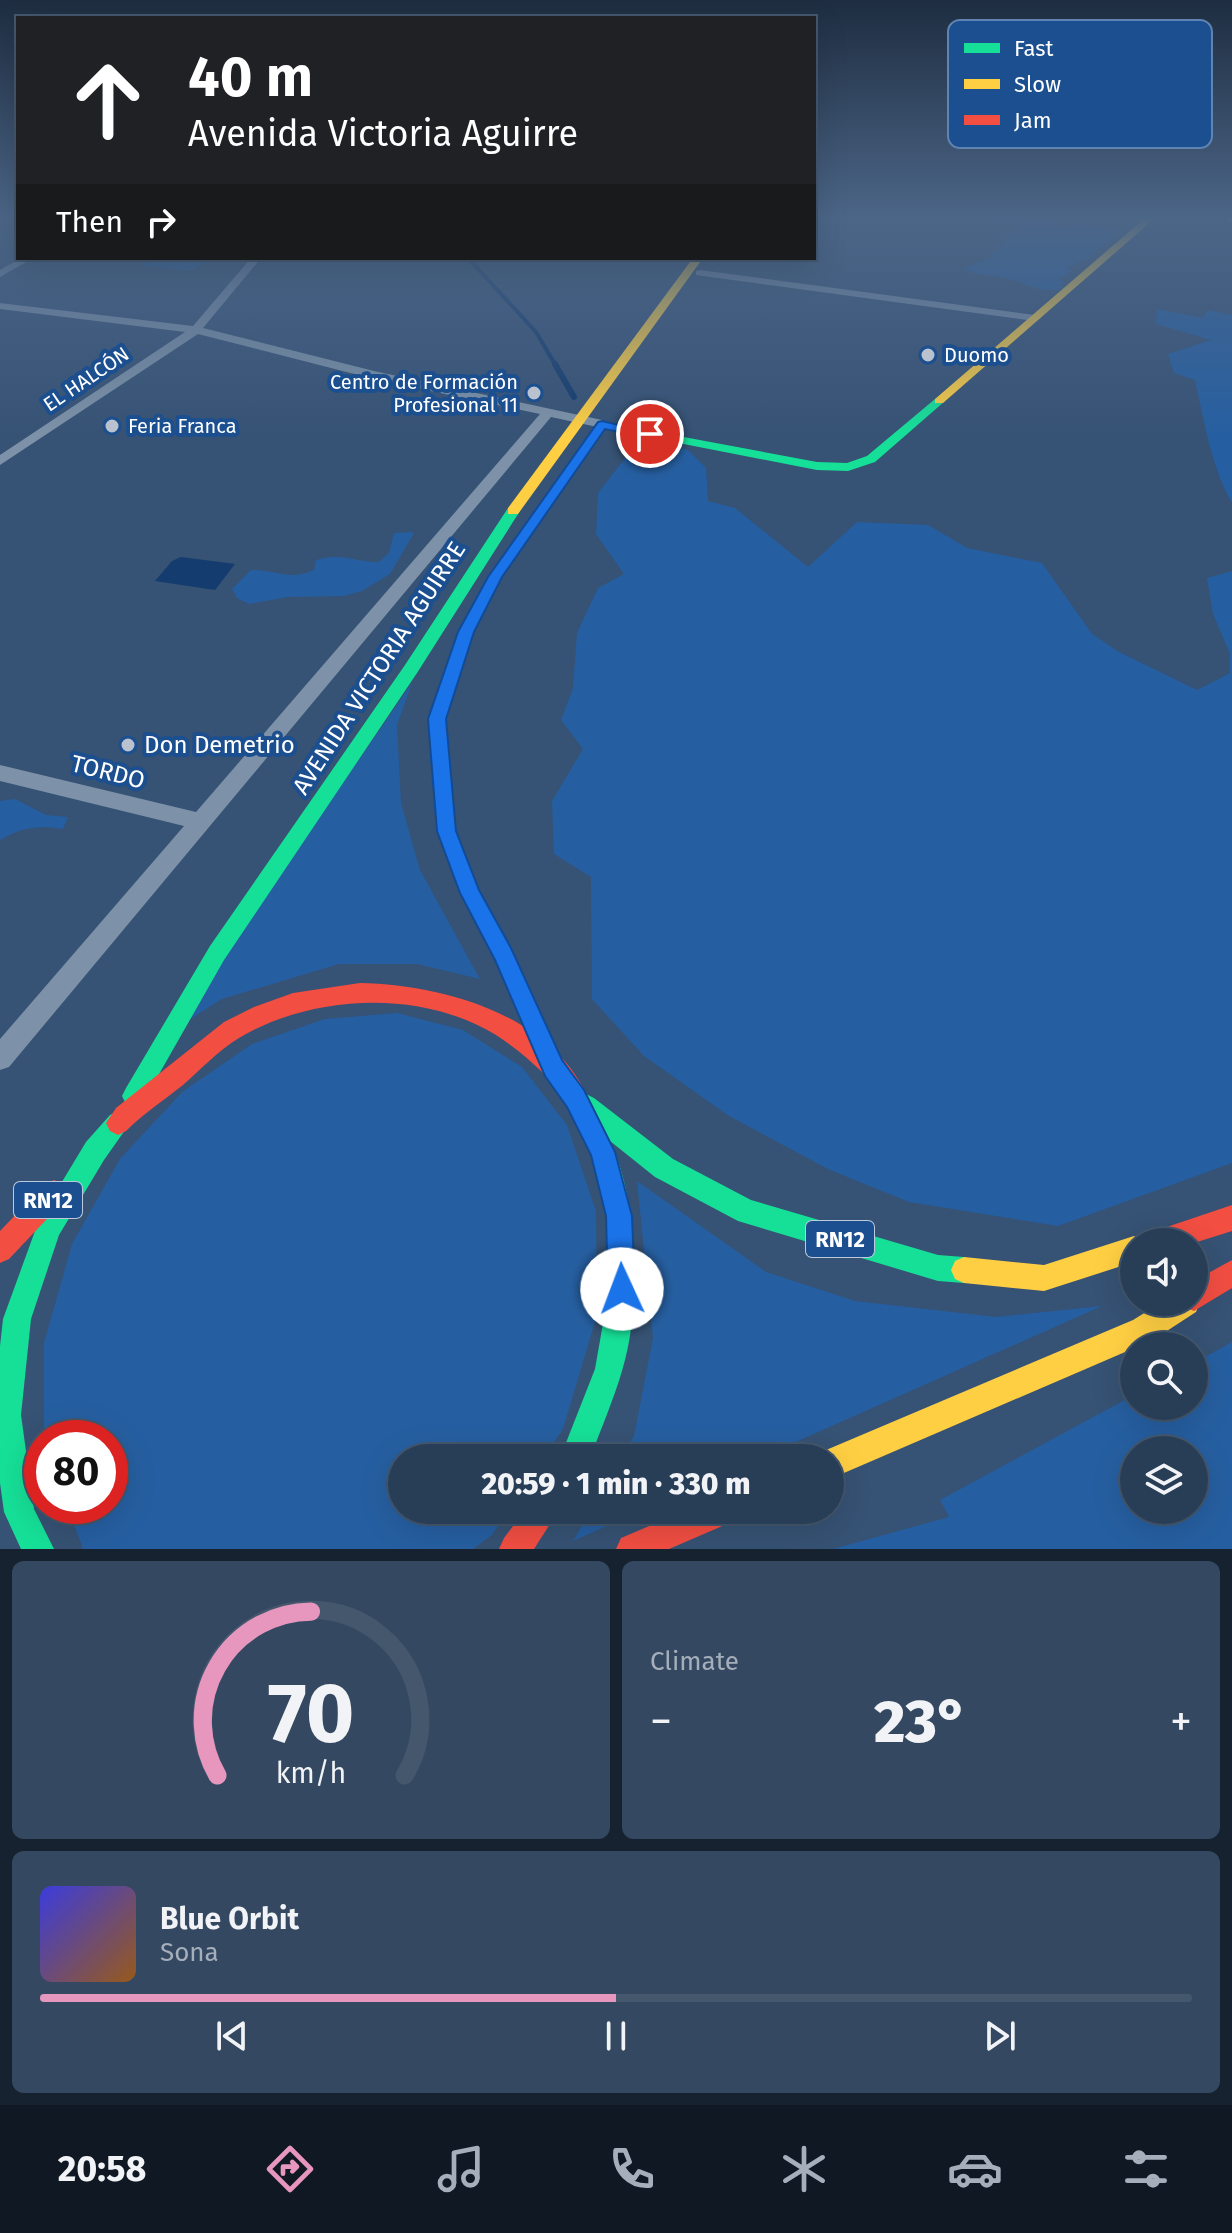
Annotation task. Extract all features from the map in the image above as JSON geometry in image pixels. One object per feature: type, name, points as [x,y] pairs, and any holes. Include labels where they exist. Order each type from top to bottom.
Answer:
[{"type":"main road","name":"AVENIDA VICTORIA AGUIRRE","points":[[121,1119],[217,953],[411,669],[489,544],[682,290]]},
{"type":"main road","name":"AVENIDA VICTORIA AGUIRRE","points":[[553,1068],[509,966],[470,893],[446,831],[437,719],[466,632],[495,577],[610,412],[686,290]]},
{"type":"main road","points":[[610,412],[817,466],[848,467],[871,459],[1067,290]]},
{"type":"main road","name":"RN12","points":[[0,1250],[95,1151],[121,1119],[232,1030],[290,1005],[349,993],[406,993],[460,1005],[510,1030],[553,1068],[576,1098],[603,1152],[619,1216],[622,1289],[609,1369],[580,1444]]},
{"type":"main road","name":"RN12","points":[[576,1098],[664,1168],[747,1212],[938,1268],[1044,1278],[1120,1254]]},
{"type":"main road","name":"RN12","points":[[38,1549],[19,1512],[6,1415],[17,1319],[48,1229],[95,1151]]},
{"type":"main road","points":[[1201,1228],[1232,1218]]},
{"type":"main road","points":[[1208,1288],[1232,1273]]},
{"type":"main road","points":[[844,1458],[1143,1330],[1164,1316]]},
{"type":"main road","points":[[632,1549],[690,1524]]},
{"type":"street","name":"EL HALCÓN","points":[[0,461],[196,330],[229,290]]},
{"type":"street","points":[[868,290],[1035,318]]},
{"type":"street","points":[[0,306],[196,330],[580,421],[610,412]]},
{"type":"street","points":[[0,1058],[547,414]]},
{"type":"street","name":"TORDO","points":[[0,773],[203,822]]},
{"type":"shaded area","points":[[1157,309],[1203,318],[1207,310],[1232,315],[1232,503],[1213,459],[1195,380],[1174,373],[1168,354],[1211,340],[1156,324]]},
{"type":"shaded area","points":[[659,443],[688,450],[706,468],[708,501],[735,508],[808,567],[857,522],[928,525],[967,548],[1042,563],[1092,634],[1119,652],[1197,690],[1230,673],[1230,654],[1213,614],[1207,578],[1232,571],[1232,1163],[1058,1226],[909,1202],[830,1170],[729,1116],[644,1056],[592,999],[591,877],[554,854],[552,801],[583,749],[561,720],[573,688],[577,633],[598,588],[624,574],[596,534],[598,493],[629,453]]},
{"type":"shaded area","points":[[394,533],[414,533],[390,574],[362,591],[344,596],[288,597],[249,604],[237,598],[232,589],[251,570],[298,575],[314,570],[316,560],[325,558],[379,562],[389,553]]},
{"type":"shaded area","points":[[181,557],[235,564],[215,590],[155,581],[172,561]]},
{"type":"shaded area","points":[[412,683],[397,725],[401,803],[420,870],[480,979],[417,964],[339,964],[222,999],[171,1031]]},
{"type":"shaded area","points":[[15,799],[46,815],[68,817],[63,829],[30,828],[0,840],[0,801]]},
{"type":"shaded area","points":[[397,1013],[463,1030],[522,1067],[567,1125],[596,1211],[597,1315],[563,1429],[553,1444],[388,1444],[388,1524],[499,1524],[492,1535],[473,1549],[83,1549],[74,1524],[128,1524],[128,1420],[44,1420],[44,1343],[72,1244],[120,1159],[182,1092],[252,1044],[325,1019]]},
{"type":"shaded area","points":[[637,1181],[766,1272],[855,1301],[996,1317],[1102,1306],[792,1444],[629,1444],[634,1436],[653,1338]]},
{"type":"shaded area","points":[[1232,1342],[1232,1549],[833,1549],[949,1517],[940,1500],[1120,1403],[1120,1420],[1208,1420],[1208,1355]]},
{"type":"shaded area","points":[[583,1524],[611,1524],[573,1541]]},
{"type":"waterway","points":[[498,290],[536,332],[556,366]]},
{"type":"waterway","points":[[555,364],[574,397]]},
{"type":"traffic: fast","points":[[602,424],[817,466],[848,467],[871,459],[939,401]]},
{"type":"traffic: fast","points":[[548,1055],[504,955],[470,893],[446,831],[437,719],[466,632],[495,577],[598,430]]},
{"type":"traffic: fast","points":[[134,1096],[217,953],[411,669],[513,511]]},
{"type":"traffic: fast","points":[[578,1102],[603,1152],[619,1216],[622,1289],[609,1369],[580,1444]]},
{"type":"traffic: fast","points":[[586,1106],[664,1168],[747,1212],[938,1268],[964,1270]]},
{"type":"traffic: fast","points":[[38,1549],[19,1512],[6,1415],[17,1319],[48,1229],[95,1151],[118,1123]]},
{"type":"traffic: slow","points":[[513,511],[674,290]]},
{"type":"traffic: slow","points":[[939,401],[1067,290]]},
{"type":"traffic: slow","points":[[964,1270],[1044,1278],[1120,1254]]},
{"type":"traffic: slow","points":[[844,1458],[1143,1330],[1164,1316]]},
{"type":"traffic: jam","points":[[118,1123],[232,1030],[293,1004],[326,996],[360,993],[427,999],[459,1007],[490,1020],[540,1055],[561,1077],[578,1102]]},
{"type":"traffic: jam","points":[[0,1250],[54,1193]]},
{"type":"traffic: jam","points":[[1201,1228],[1232,1218]]},
{"type":"traffic: jam","points":[[1208,1288],[1232,1273]]},
{"type":"traffic: jam","points":[[515,1549],[534,1524]]},
{"type":"traffic: jam","points":[[632,1549],[690,1524]]},
{"type":"place","name":"Duomo","points":[[928,355]]},
{"type":"place","name":"Centro de Formación Profesional 11","points":[[534,393]]},
{"type":"place","name":"Feria Franca","points":[[112,426]]},
{"type":"place","name":"Don Demetrio","points":[[128,745]]},
{"type":"route","points":[[622,1289],[619,1216],[603,1152],[576,1098],[553,1068],[504,955],[470,893],[446,831],[437,719],[466,632],[495,577],[602,424],[650,434]]}]
